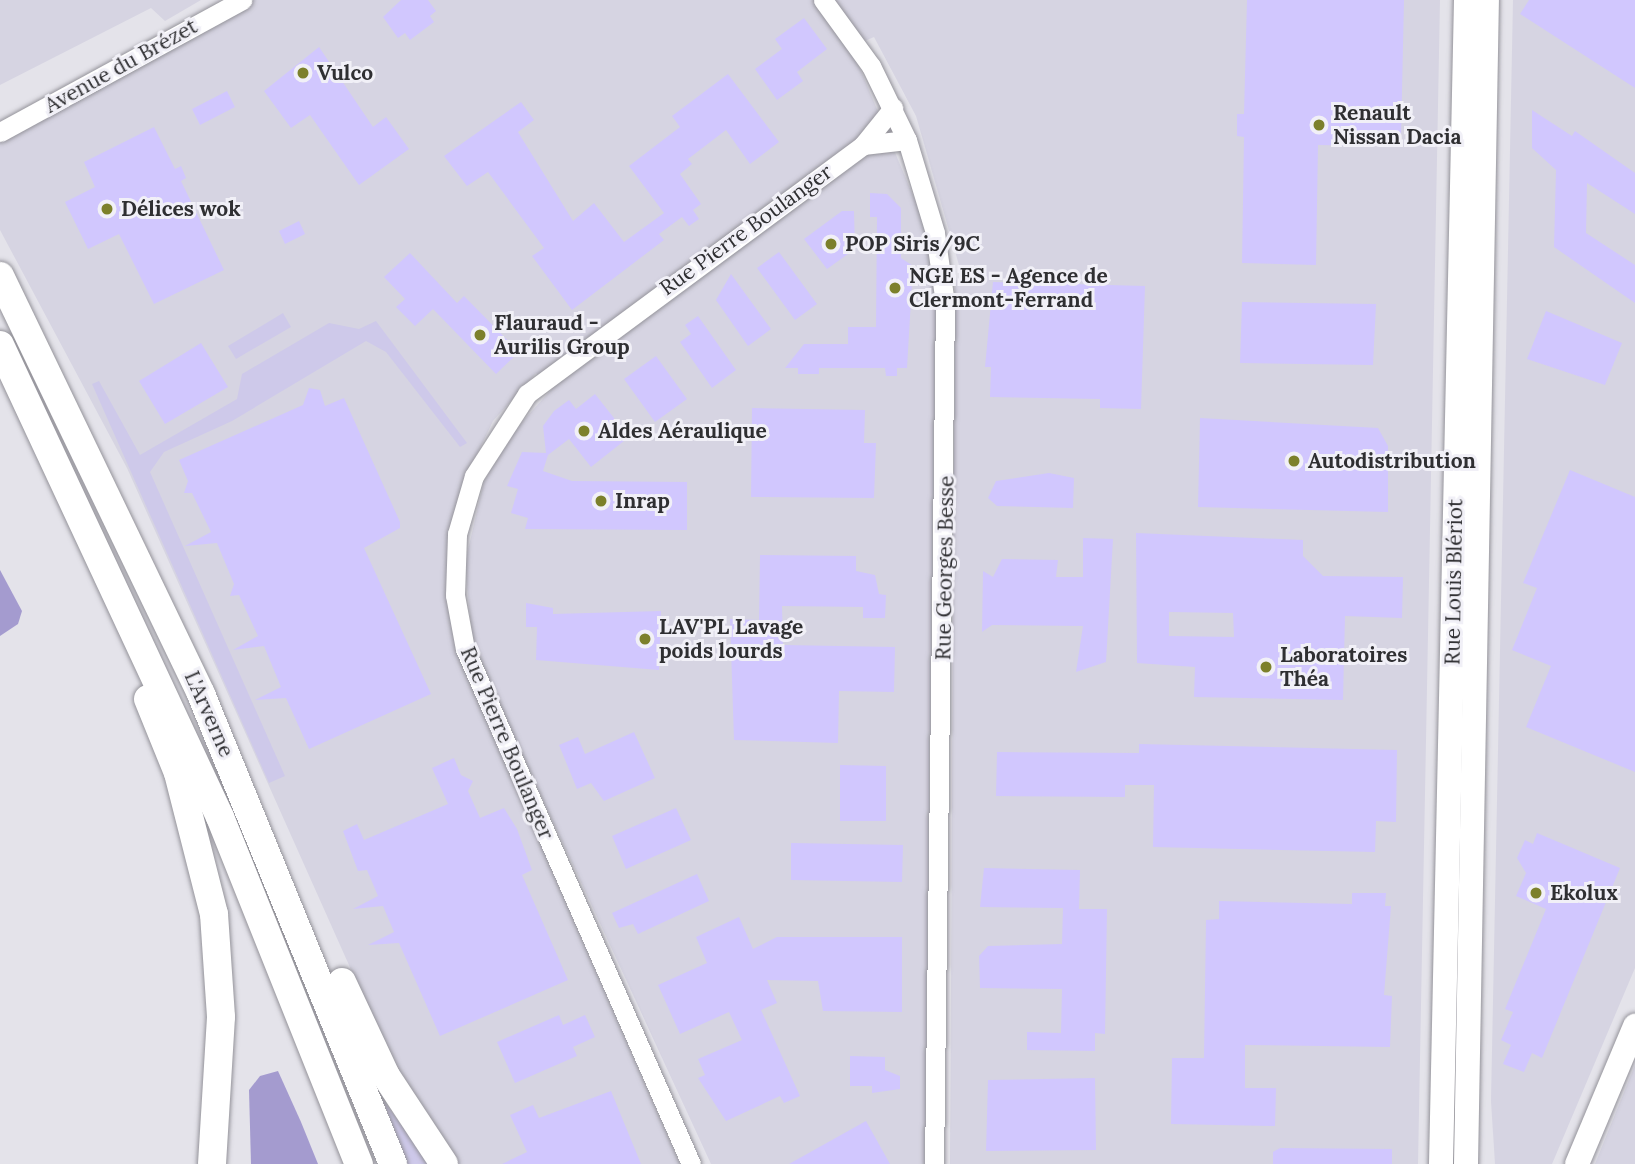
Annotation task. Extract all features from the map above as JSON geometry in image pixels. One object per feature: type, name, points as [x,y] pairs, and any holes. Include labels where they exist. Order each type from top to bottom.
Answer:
[{"type":"highway","name":"L'Arverne","points":[[0,276],[103,480],[284,888],[393,1164]]},
{"type":"highway","name":"L'Arverne","points":[[0,345],[46,435],[220,817],[359,1164]]},
{"type":"highway","points":[[46,435],[85,554],[178,773],[208,878],[221,1017],[212,1164]]},
{"type":"highway","points":[[284,888],[332,959],[386,1076],[444,1164]]},
{"type":"main road","name":"Rue Louis Blériot","points":[[1441,1164],[1465,0]]},
{"type":"main road","name":"Rue Louis Blériot","points":[[1466,1164],[1487,0]]},
{"type":"main road","points":[[1577,1164],[1635,1026]]},
{"type":"street","name":"Avenue du Brézet","points":[[0,132],[242,0]]},
{"type":"street","name":"Rue Georges Besse","points":[[823,0],[893,108],[907,140],[935,233],[946,340],[934,1164]]},
{"type":"street","name":"Rue Pierre Boulanger","points":[[691,1164],[465,649],[455,595],[457,534],[474,476],[527,394],[863,145],[893,108]]},
{"type":"street","points":[[863,145],[907,140]]},
{"type":"shaded area","points":[[0,0],[201,0],[165,21],[151,8],[0,85]]},
{"type":"shaded area","points":[[242,0],[1440,0],[1418,1164],[950,1164],[955,280],[963,279],[916,116],[874,37],[851,47],[919,210],[936,267],[941,337],[925,1164],[711,1164],[473,648],[465,563],[484,481],[513,432],[552,389],[536,373],[493,421],[465,479],[457,653],[680,1164],[454,1164],[407,1095],[127,468],[0,230],[0,141]]},
{"type":"shaded area","points":[[1513,0],[1635,0],[1635,968],[1552,1164],[1495,1164],[1491,1101]]},
{"type":"shaded area","points":[[283,313],[291,327],[236,359],[228,346]]},
{"type":"shaded area","points":[[376,321],[467,443],[460,447],[386,352],[366,341],[232,421],[164,452],[150,472],[285,776],[269,783],[92,384],[99,381],[140,455],[237,399],[242,374],[329,323],[359,329]]},
{"type":"shaded area","points":[[0,570],[22,611],[18,624],[0,636]]},
{"type":"shaded area","points":[[1635,1065],[1635,1164],[1595,1164]]},
{"type":"shaded area","points":[[278,1071],[318,1164],[251,1164],[249,1090],[260,1076]]},
{"type":"shaded area","points":[[383,1100],[430,1164],[407,1164]]},
{"type":"building","points":[[401,0],[428,0],[436,11],[430,16],[434,22],[410,40],[405,33],[398,38],[383,17]]},
{"type":"building","name":"Renault Nissan Dacia","points":[[1247,0],[1404,0],[1401,137],[1378,137],[1378,146],[1318,145],[1316,265],[1242,263],[1244,137],[1237,136],[1237,114],[1244,114]]},
{"type":"building","points":[[1529,0],[1635,0],[1635,88],[1520,14]]},
{"type":"building","points":[[804,18],[827,49],[797,72],[803,81],[777,100],[755,69],[782,49],[775,39]]},
{"type":"building","points":[[319,47],[373,127],[386,117],[409,149],[359,185],[310,115],[291,128],[264,91]]},
{"type":"building","points":[[728,74],[779,142],[750,164],[726,130],[688,159],[692,164],[680,174],[701,204],[693,210],[699,219],[689,226],[682,217],[659,234],[664,240],[572,310],[532,256],[544,248],[488,172],[467,186],[444,156],[521,102],[534,120],[518,132],[573,221],[594,203],[624,242],[664,213],[629,166],[680,127],[672,116]]},
{"type":"building","points":[[227,91],[235,107],[200,125],[192,109]]},
{"type":"building","points":[[1532,110],[1572,136],[1575,131],[1635,173],[1635,214],[1587,183],[1586,233],[1635,265],[1635,303],[1554,247],[1556,170],[1532,148]]},
{"type":"building","points":[[154,127],[175,169],[181,166],[186,178],[181,181],[224,270],[154,304],[119,234],[88,249],[65,202],[95,187],[84,162]]},
{"type":"building","points":[[870,193],[887,194],[901,208],[901,258],[913,266],[907,368],[897,368],[897,376],[886,376],[885,368],[819,368],[819,374],[798,374],[798,368],[785,368],[804,344],[848,344],[848,327],[876,327],[877,217],[870,217]]},
{"type":"building","name":"POP Siris/9C","points":[[842,211],[854,211],[855,249],[827,269],[804,239]]},
{"type":"building","points":[[299,221],[305,234],[285,244],[279,231]]},
{"type":"building","points":[[779,252],[817,304],[795,320],[757,268]]},
{"type":"building","points":[[410,253],[457,303],[464,296],[519,352],[496,374],[433,309],[415,326],[396,307],[405,299],[384,277]]},
{"type":"building","points":[[731,274],[771,329],[748,346],[716,300]]},
{"type":"building","points":[[993,282],[1145,286],[1141,409],[1100,408],[1100,399],[990,397],[991,367],[985,367]]},
{"type":"building","points":[[1242,302],[1376,304],[1373,365],[1240,363]]},
{"type":"building","points":[[1546,311],[1622,343],[1605,385],[1527,359]]},
{"type":"building","points":[[698,316],[736,370],[712,388],[680,342],[691,334],[685,325]]},
{"type":"building","points":[[201,343],[228,387],[165,424],[139,381]]},
{"type":"building","points":[[656,356],[687,399],[655,422],[624,379]]},
{"type":"building","points":[[309,388],[320,390],[325,406],[344,398],[400,522],[400,528],[364,548],[431,694],[309,749],[286,698],[255,700],[281,687],[264,646],[233,650],[258,636],[239,595],[230,596],[234,584],[217,543],[185,546],[211,532],[192,493],[184,493],[188,481],[179,460],[303,405]]},
{"type":"building","name":"Inrap","points":[[595,394],[629,437],[591,467],[569,439],[548,455],[543,471],[572,481],[687,482],[687,530],[525,529],[528,518],[511,513],[518,489],[507,486],[522,452],[546,453],[543,426],[554,411],[569,400],[576,409]]},
{"type":"building","points":[[752,408],[865,410],[864,443],[876,443],[874,498],[751,497]]},
{"type":"building","name":"Autodistribution","points":[[1200,418],[1378,428],[1388,446],[1388,512],[1198,507]]},
{"type":"building","points":[[1570,470],[1635,497],[1635,772],[1526,727],[1551,666],[1512,650],[1537,588],[1523,583]]},
{"type":"building","points":[[1049,473],[1074,478],[1073,508],[997,506],[988,498],[996,481]]},
{"type":"building","points":[[1136,533],[1303,540],[1303,556],[1323,576],[1403,577],[1402,618],[1345,616],[1343,700],[1194,697],[1195,667],[1137,663]],"holes":[[[1169,612],[1233,613],[1234,637],[1169,636]]]},
{"type":"building","points":[[1083,538],[1113,539],[1106,662],[1076,672],[1083,626],[992,625],[982,632],[983,571],[993,577],[1002,559],[1058,560],[1056,577],[1083,577]]},
{"type":"building","points":[[760,555],[856,556],[856,571],[875,575],[879,594],[886,595],[885,618],[863,618],[863,607],[782,606],[783,645],[895,647],[894,692],[839,691],[838,743],[734,740],[730,619],[759,620]]},
{"type":"building","points":[[526,603],[553,608],[553,614],[661,611],[659,670],[536,660],[537,627],[526,627]]},
{"type":"building","points":[[634,732],[655,778],[604,801],[591,783],[577,789],[559,745],[578,737],[585,754]]},
{"type":"building","points":[[1139,744],[1397,750],[1396,822],[1376,821],[1375,852],[1153,847],[1154,785],[1125,785],[1125,797],[996,796],[997,752],[1139,753]]},
{"type":"building","points":[[454,758],[461,775],[473,781],[468,791],[480,818],[504,808],[517,829],[532,870],[522,875],[568,980],[440,1036],[399,943],[368,945],[394,932],[383,906],[353,909],[378,896],[367,870],[358,871],[343,831],[357,824],[364,840],[448,804],[432,768]]},
{"type":"building","points":[[840,765],[886,766],[886,821],[840,821]]},
{"type":"building","points":[[676,808],[691,840],[626,869],[612,836]]},
{"type":"building","points":[[1537,833],[1620,868],[1542,1058],[1532,1053],[1524,1072],[1503,1064],[1511,1045],[1501,1040],[1513,1012],[1505,1009],[1546,909],[1516,896],[1526,873],[1517,858],[1525,840],[1533,844]]},
{"type":"building","points":[[791,843],[903,845],[902,882],[791,880]]},
{"type":"building","points":[[984,868],[1080,870],[1079,909],[1107,909],[1105,1034],[1095,1033],[1095,1051],[1027,1050],[1027,1032],[1061,1033],[1062,989],[980,988],[979,956],[988,946],[1062,944],[1063,908],[980,907]]},
{"type":"building","points":[[697,874],[709,901],[638,934],[633,924],[619,928],[612,913]]},
{"type":"building","points":[[1352,893],[1386,893],[1385,906],[1391,906],[1384,995],[1392,996],[1390,1047],[1245,1045],[1245,1088],[1276,1088],[1275,1126],[1171,1124],[1172,1058],[1204,1058],[1206,920],[1219,919],[1219,901],[1352,904]]},
{"type":"building","points":[[739,917],[753,949],[777,937],[902,937],[902,1012],[823,1011],[818,981],[767,980],[777,1003],[761,1010],[800,1096],[784,1103],[780,1096],[726,1121],[698,1078],[705,1075],[698,1059],[742,1040],[729,1012],[680,1034],[658,985],[707,963],[696,937]]},
{"type":"building","points":[[559,1015],[563,1025],[585,1015],[595,1037],[573,1047],[577,1056],[515,1083],[497,1042]]},
{"type":"building","points":[[850,1056],[885,1057],[885,1070],[900,1076],[900,1089],[872,1093],[872,1086],[850,1086]]},
{"type":"building","points":[[1095,1078],[1096,1150],[986,1151],[988,1080]]},
{"type":"building","points":[[611,1091],[641,1164],[502,1164],[527,1152],[510,1115],[533,1105],[539,1118]]},
{"type":"building","points":[[866,1121],[890,1164],[789,1164]]},
{"type":"building","points":[[1280,1148],[1392,1149],[1392,1164],[1273,1164],[1273,1152]]},
{"type":"place","name":"Vulco","points":[[303,73]]},
{"type":"place","name":"Renault Nissan Dacia","points":[[1319,125]]},
{"type":"place","name":"Délices wok","points":[[107,209]]},
{"type":"place","name":"POP Siris/9C","points":[[831,244]]},
{"type":"place","name":"NGE ES - Agence de Clermont-Ferrand","points":[[895,288]]},
{"type":"place","name":"Flauraud - Aurilis Group","points":[[480,335]]},
{"type":"place","name":"Aldes Aéraulique","points":[[584,431]]},
{"type":"place","name":"Autodistribution","points":[[1294,461]]},
{"type":"place","name":"Inrap","points":[[601,501]]},
{"type":"place","name":"LAV'PL Lavage poids lourds","points":[[645,639]]},
{"type":"place","name":"Laboratoires Théa","points":[[1266,667]]},
{"type":"place","name":"Ekolux","points":[[1536,893]]}]
